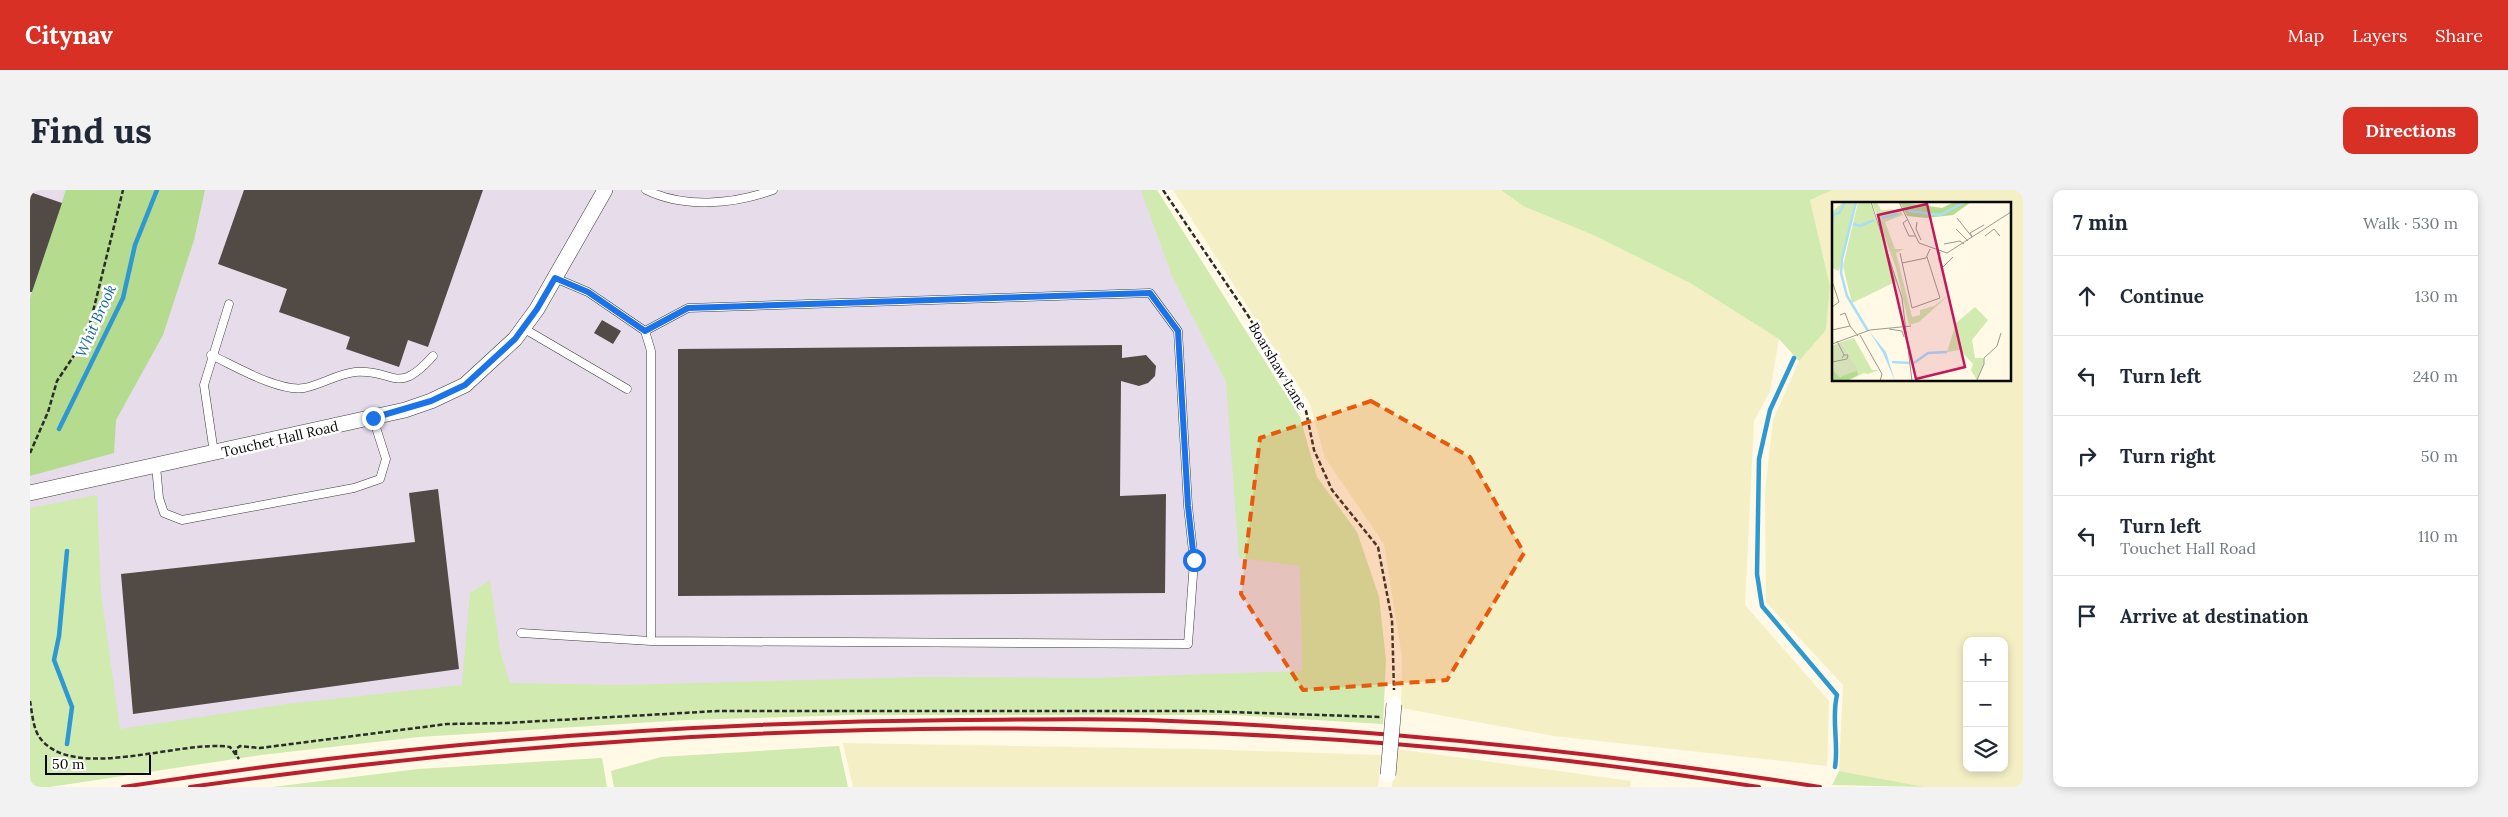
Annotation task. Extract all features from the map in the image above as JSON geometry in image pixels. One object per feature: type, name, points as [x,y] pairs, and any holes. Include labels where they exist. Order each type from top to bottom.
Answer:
[{"type":"street","name":"Touchet Hall Road","points":[[30,493],[373,418],[431,401],[465,385],[515,339],[523,328],[555,278],[604,190]]},
{"type":"street","points":[[1388,781],[1393,711]]},
{"type":"lane","points":[[646,190],[677,199],[713,202],[738,201],[773,190]]},
{"type":"lane","points":[[555,278],[588,292],[645,331],[651,351],[652,641]]},
{"type":"lane","points":[[521,633],[652,641],[1188,644],[1194,560],[1188,506],[1178,331],[1150,293],[688,308],[645,331]]},
{"type":"lane","points":[[214,453],[204,391],[204,378],[229,304]]},
{"type":"lane","points":[[523,328],[627,389]]},
{"type":"lane","points":[[211,355],[278,384],[294,388],[309,387],[354,372],[394,379],[406,378],[417,373],[433,356]]},
{"type":"lane","points":[[156,466],[159,498],[164,513],[182,520],[354,488],[380,479],[386,459],[373,418]]},
{"type":"path","points":[[30,453],[48,412],[57,381],[87,336],[124,190]]},
{"type":"path","name":"Boarshaw Lane","points":[[1163,190],[1247,314],[1306,411],[1314,450],[1332,490],[1378,547],[1392,620],[1393,711]]},
{"type":"path","points":[[30,701],[39,737],[54,751],[76,759],[138,755],[218,745],[230,747],[239,759]]},
{"type":"path","points":[[236,755],[236,749],[240,746],[260,748],[447,724],[506,723],[718,711],[1393,711]]},
{"type":"highlighted area","points":[[1371,401],[1470,457],[1524,553],[1447,680],[1303,690],[1241,594],[1260,438]]},
{"type":"shaded area","points":[[30,190],[1146,190],[1310,562],[1304,708],[468,707],[30,760]]},
{"type":"shaded area","points":[[1173,190],[1501,190],[1523,206],[1593,235],[1690,283],[1779,339],[1770,391],[1754,421],[1745,605],[1829,701],[1827,766],[1554,736],[1401,708],[1402,657],[1384,544],[1325,458],[1310,404]]},
{"type":"shaded area","points":[[1832,190],[2023,190],[2023,787],[1925,787],[1839,771],[1843,685],[1766,602],[1765,493],[1773,420],[1799,361],[1826,330],[1830,286],[1810,199]]},
{"type":"shaded area","points":[[843,743],[1200,749],[1381,755],[1378,787],[853,787]]},
{"type":"shaded area","points":[[1397,749],[1631,781],[1630,787],[1392,787]]},
{"type":"green space","points":[[66,190],[205,190],[194,240],[163,335],[116,420],[114,453],[30,476],[30,298]]},
{"type":"green space","points":[[1141,190],[1157,190],[1300,417],[1317,477],[1357,532],[1379,597],[1386,660],[1383,724],[1233,715],[852,715],[685,720],[419,737],[261,755],[50,787],[30,787],[30,508],[97,495],[101,593],[120,729],[287,704],[462,685],[470,593],[490,580],[500,650],[510,683],[621,685],[923,677],[1094,678],[1302,671],[1300,566],[1239,558],[1226,382],[1172,276]]},
{"type":"green space","points":[[1501,190],[1832,190],[1810,200],[1830,286],[1826,330],[1799,361],[1779,339],[1690,283],[1593,235],[1523,206]]},
{"type":"green space","points":[[839,746],[848,787],[614,787],[611,771],[661,757]]},
{"type":"green space","points":[[602,758],[607,787],[273,787],[418,769]]},
{"type":"green space","points":[[1839,771],[1925,787],[1832,785]]},
{"type":"building","points":[[244,190],[483,190],[428,347],[408,340],[399,367],[346,349],[350,337],[279,312],[287,289],[218,264]]},
{"type":"building","points":[[30,192],[62,203],[32,292],[30,292]]},
{"type":"building","points":[[602,320],[621,331],[613,344],[594,333]]},
{"type":"building","points":[[1122,345],[1122,358],[1146,355],[1156,366],[1155,376],[1148,383],[1139,386],[1121,381],[1120,496],[1166,494],[1165,593],[678,596],[678,349]]},
{"type":"building","points":[[438,489],[459,669],[133,714],[121,574],[415,542],[409,493]]},
{"type":"waterway","name":"Whit Brook","points":[[59,429],[123,298],[135,245],[157,190]]},
{"type":"waterway","points":[[1794,358],[1770,410],[1759,459],[1757,574],[1762,606],[1837,695],[1835,704],[1835,767]]},
{"type":"waterway","name":"Whit Brook","points":[[67,551],[59,636],[54,660],[72,707],[67,744]]},
{"type":"railway","points":[[123,787],[331,759],[435,747],[540,738],[749,725],[1077,719],[1232,724],[1401,735],[1653,763],[1820,787]]},
{"type":"railway","points":[[190,787],[385,762],[581,744],[778,733],[974,728],[1171,731],[1368,742],[1564,760],[1759,787]]},
{"type":"route","points":[[373,418],[431,401],[465,385],[515,339],[537,309],[555,278],[588,292],[645,331],[688,308],[1150,293],[1178,331],[1188,506],[1194,560]]}]
